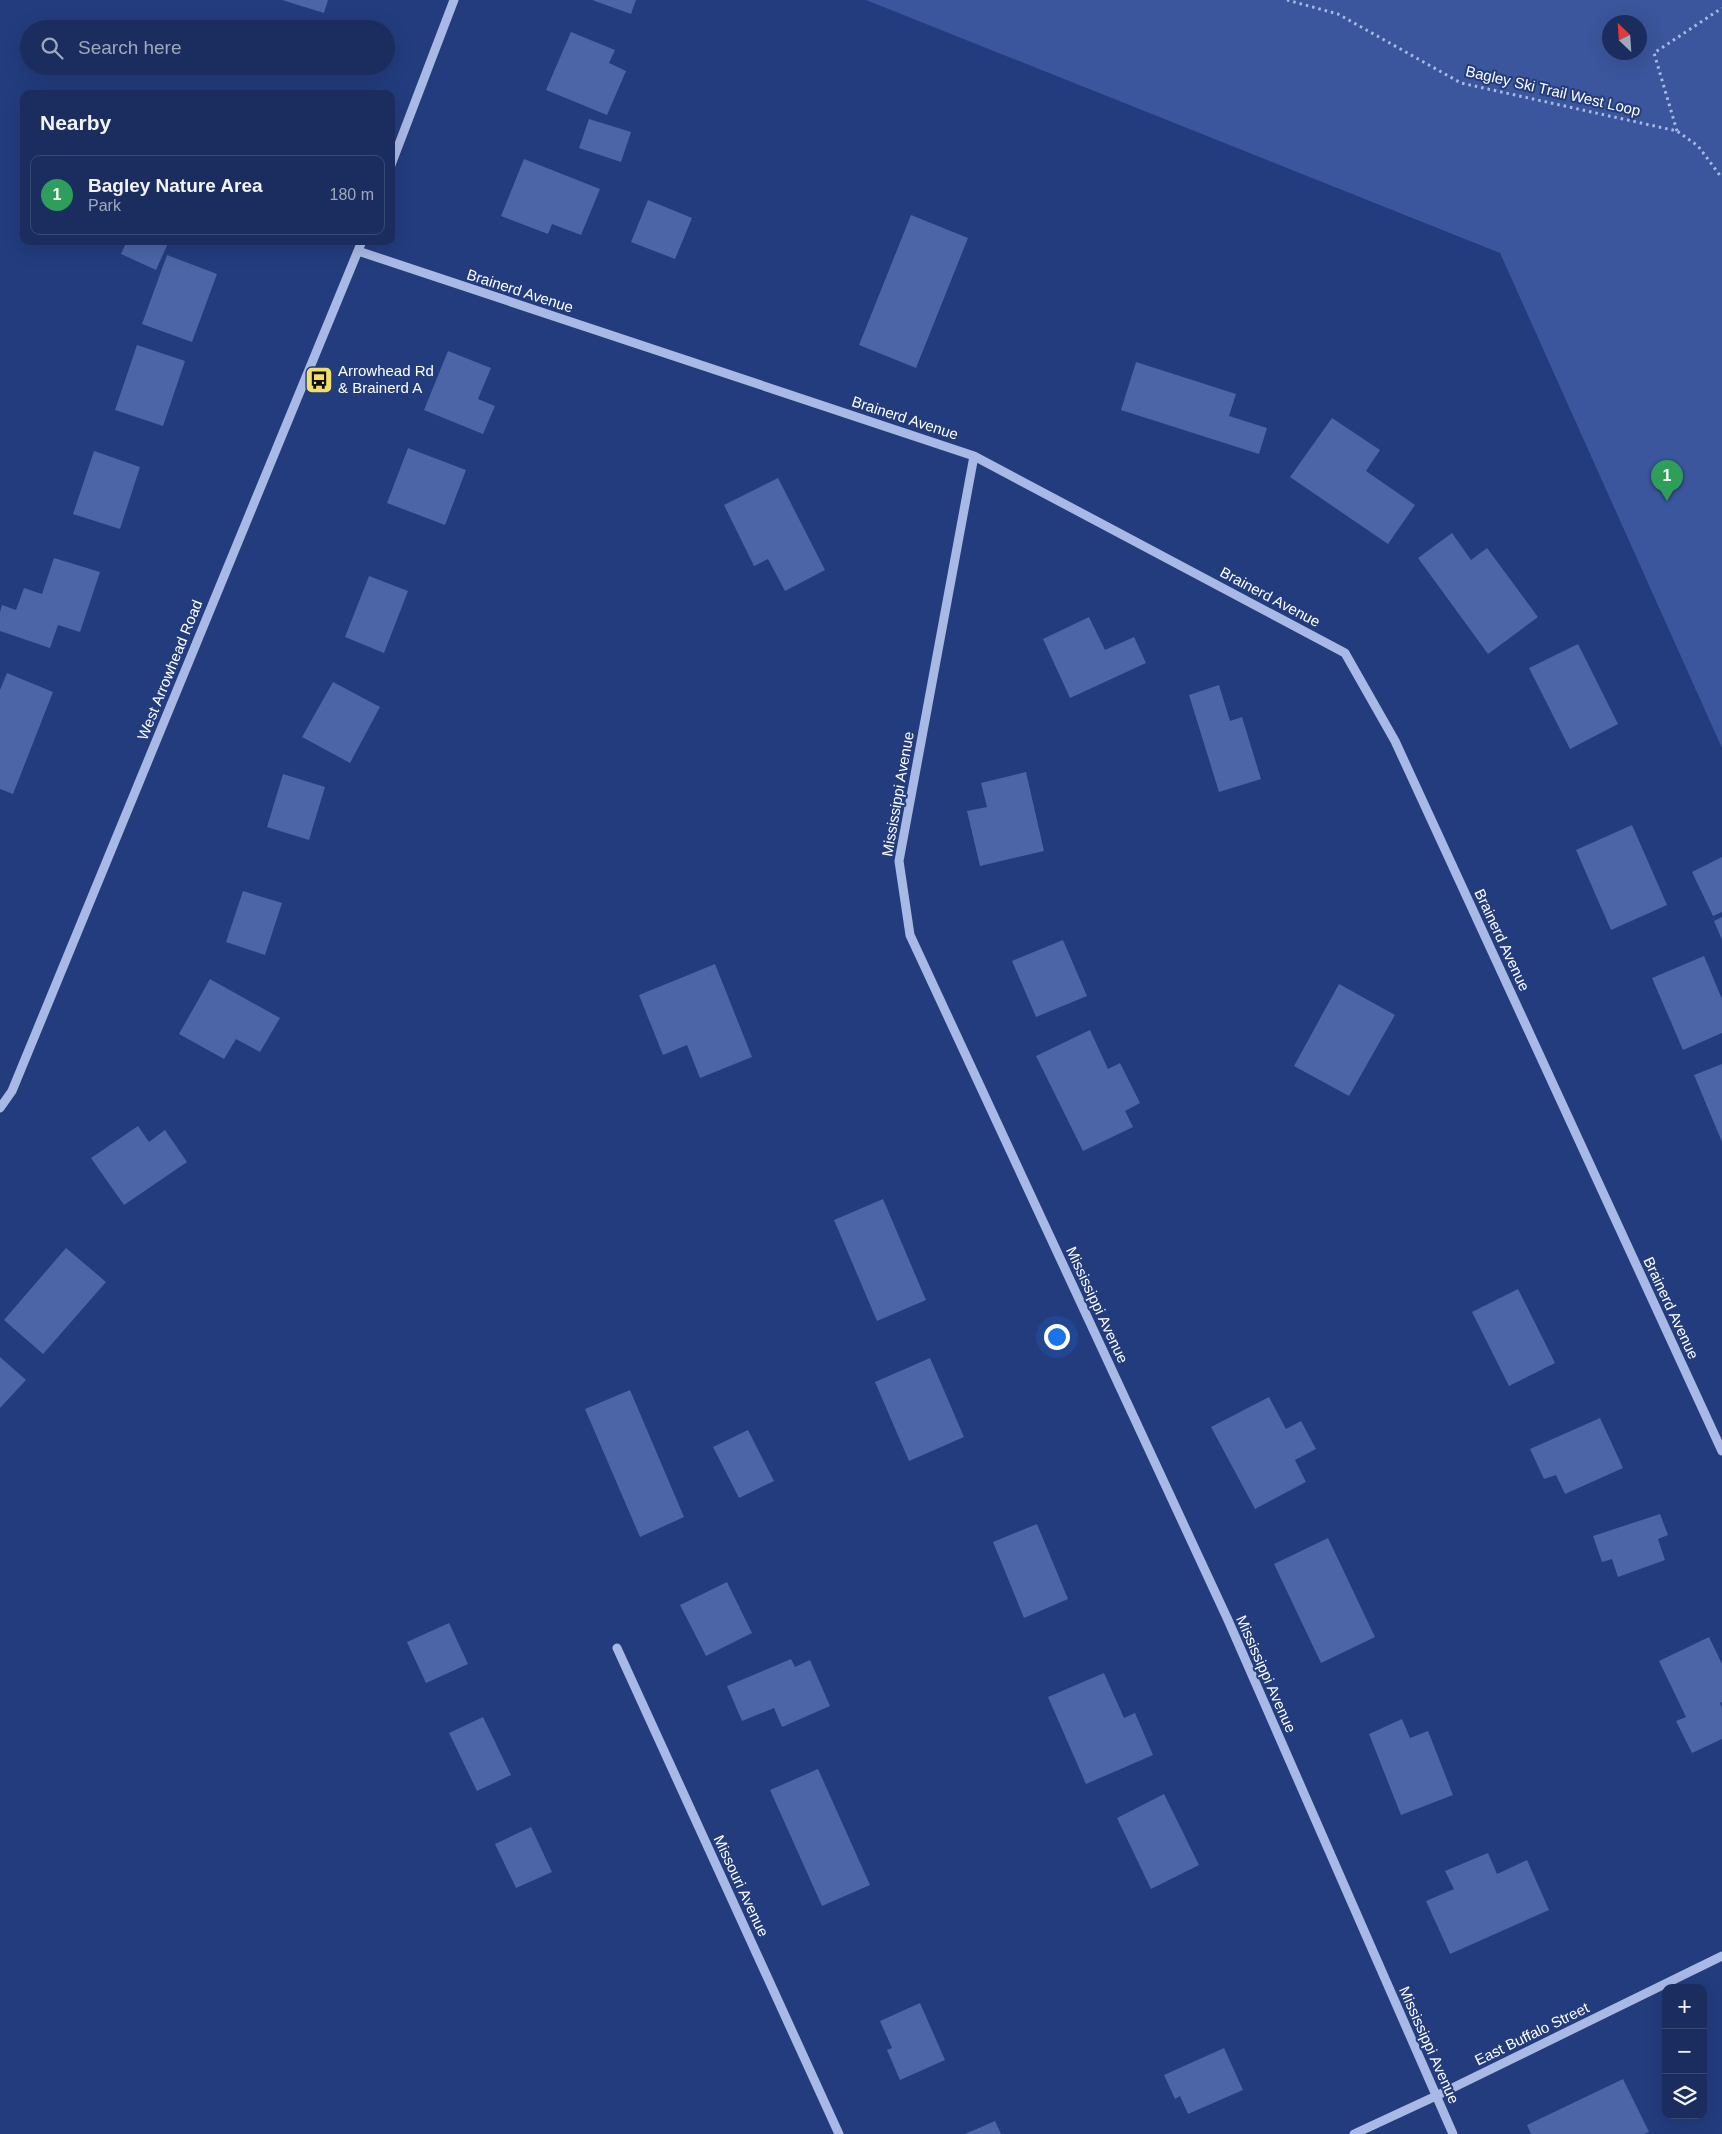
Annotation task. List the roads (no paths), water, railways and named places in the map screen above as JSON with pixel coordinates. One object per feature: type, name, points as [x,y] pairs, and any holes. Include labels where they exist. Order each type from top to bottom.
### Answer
[{"type":"street","points":[[395,155],[454,0]]},
{"type":"street","name":"West Arrowhead Road","points":[[0,1108],[12,1091],[360,245]]},
{"type":"street","name":"Brainerd Avenue","points":[[358,251],[974,456],[1345,653],[1395,741],[1722,1452]]},
{"type":"street","name":"Mississippi Avenue","points":[[974,456],[899,861],[910,935],[1228,1620],[1453,2134]]},
{"type":"street","name":"Missouri Avenue","points":[[617,1648],[839,2134]]},
{"type":"street","name":"East Buffalo Street","points":[[1354,2134],[1722,1956]]},
{"type":"place","name":"Arrowhead Rd & Brainerd A","points":[[319,380]]},
{"type":"place","name":"Bagley Nature Area","points":[[1667,501]]}]
